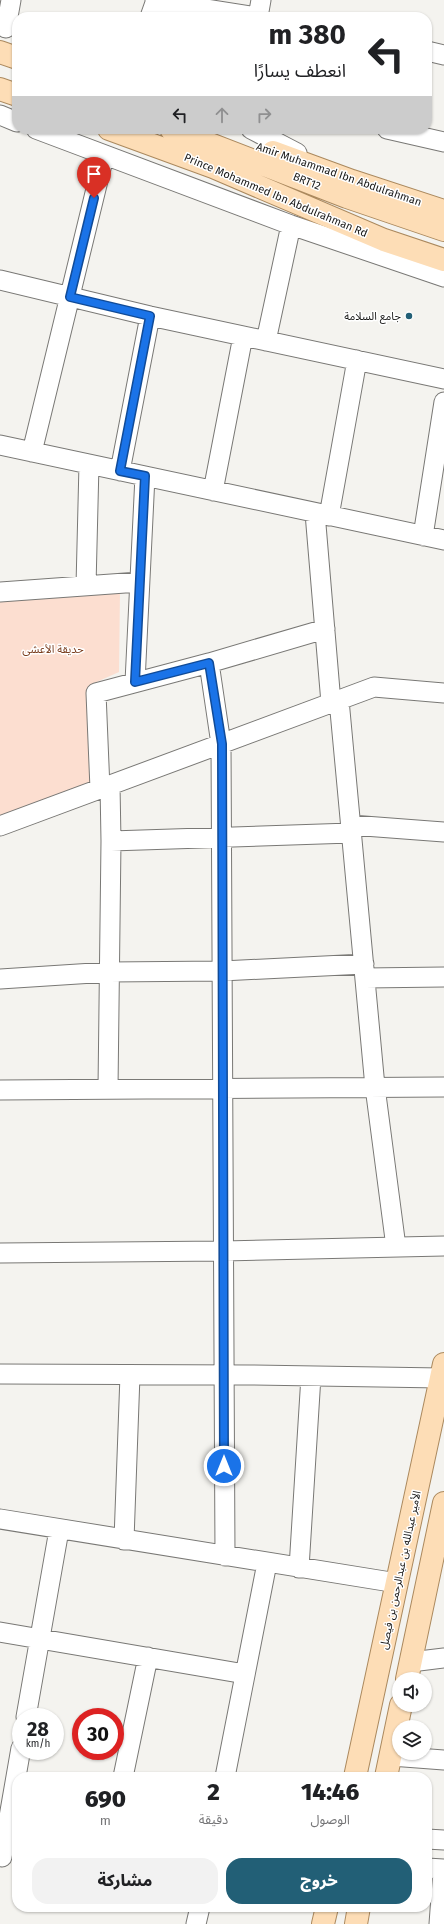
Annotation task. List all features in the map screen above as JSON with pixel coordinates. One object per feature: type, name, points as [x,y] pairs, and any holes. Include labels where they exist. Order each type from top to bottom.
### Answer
[{"type":"main road","points":[[0,52],[12,56]]},
{"type":"main road","points":[[0,66],[12,70]]},
{"type":"main road","points":[[0,89],[12,93]]},
{"type":"main road","name":"Prince Mohammed Ibn Abdulrahman Rd","points":[[123,134],[213,167],[384,240],[440,262]]},
{"type":"main road","name":"BRT12","points":[[184,134],[347,197],[444,230]]},
{"type":"main road","name":"Amir Muhammad Ibn Abdulrahman","points":[[225,134],[352,181],[444,211]]},
{"type":"main road","name":"الأمير عبدالله بن عبدالرحمن بن فيصل","points":[[356,1772],[442,1371]]},
{"type":"main road","points":[[409,1670],[439,1552],[444,1503]]},
{"type":"main road","points":[[387,1772],[400,1712]]},
{"type":"main road","points":[[324,1924],[326,1912]]},
{"type":"main road","points":[[356,1924],[358,1912]]},
{"type":"street","points":[[8,29],[11,0]]},
{"type":"street","points":[[259,12],[261,0]]},
{"type":"street","points":[[154,6],[211,12]]},
{"type":"street","points":[[432,52],[444,55]]},
{"type":"street","points":[[0,115],[12,120]]},
{"type":"street","points":[[49,134],[291,225],[444,277]]},
{"type":"street","points":[[261,134],[352,181]]},
{"type":"street","points":[[409,134],[444,142]]},
{"type":"street","points":[[32,452],[104,156]]},
{"type":"street","points":[[266,341],[291,225]]},
{"type":"street","points":[[0,280],[150,316],[444,379]]},
{"type":"street","points":[[120,471],[150,316]]},
{"type":"street","points":[[213,491],[243,336]]},
{"type":"street","points":[[357,360],[322,514],[325,629],[351,829],[375,1088],[396,1247]]},
{"type":"street","points":[[423,536],[444,402]]},
{"type":"street","points":[[0,445],[444,540]]},
{"type":"street","points":[[86,586],[89,464]]},
{"type":"street","points":[[135,682],[145,476]]},
{"type":"street","points":[[0,592],[139,582]]},
{"type":"street","points":[[108,1089],[112,842],[96,693],[209,663],[325,629]]},
{"type":"street","points":[[209,663],[222,744],[221,838],[224,1556]]},
{"type":"street","points":[[0,826],[374,687],[444,693]]},
{"type":"street","points":[[112,842],[221,838],[351,829],[444,832]]},
{"type":"street","points":[[0,979],[110,972],[222,971],[364,971],[444,977]]},
{"type":"street","points":[[0,1090],[444,1087]]},
{"type":"street","points":[[0,1253],[223,1251],[444,1246]]},
{"type":"street","points":[[0,1374],[311,1376],[442,1371]]},
{"type":"street","points":[[124,1540],[130,1375]]},
{"type":"street","points":[[299,1568],[311,1376]]},
{"type":"street","points":[[0,1519],[59,1530],[397,1583]]},
{"type":"street","points":[[28,1708],[59,1530]]},
{"type":"street","points":[[226,1772],[267,1563]]},
{"type":"street","points":[[0,1632],[245,1674]]},
{"type":"street","points":[[124,1772],[148,1657]]},
{"type":"street","points":[[409,1670],[444,1658]]},
{"type":"street","points":[[391,1756],[444,1760]]},
{"type":"street","points":[[18,1772],[19,1760]]},
{"type":"street","points":[[6,1857],[12,1813]]},
{"type":"street","points":[[432,1839],[444,1840]]},
{"type":"street","points":[[432,1868],[443,1869],[439,1924],[444,1923]]},
{"type":"street","points":[[196,1924],[199,1912]]},
{"type":"green space","name":"حديقة الأعشى","points":[[120,591],[119,672],[92,684],[100,780],[0,816],[0,600]]},
{"type":"place","name":"جامع السلامة","points":[[409,316]]},
{"type":"route","points":[[94,198],[70,297],[150,316],[120,471],[145,476],[135,682],[209,663],[222,744],[221,838],[224,1466]]}]
